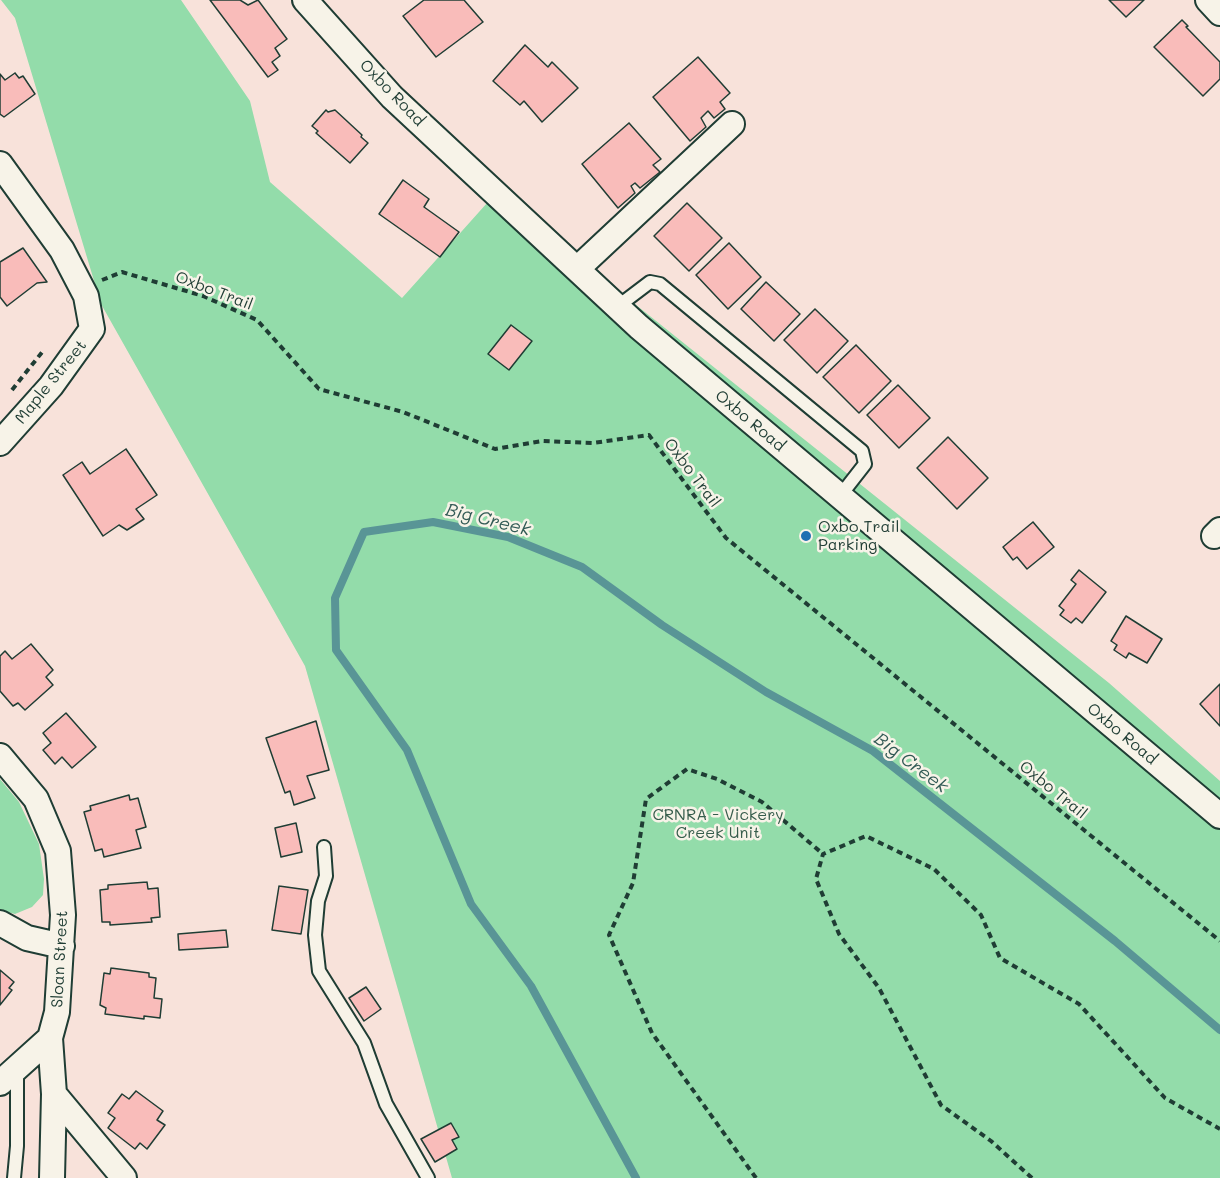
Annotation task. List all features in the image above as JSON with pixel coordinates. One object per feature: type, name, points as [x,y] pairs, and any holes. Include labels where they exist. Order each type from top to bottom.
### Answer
[{"type":"street","name":"Oxbo Road","points":[[304,0],[393,97],[617,307],[1220,816]]},
{"type":"street","points":[[1208,0],[1220,13]]},
{"type":"street","points":[[577,269],[732,124]]},
{"type":"street","name":"Maple Street","points":[[0,164],[62,250],[84,291],[92,318],[90,334],[51,386],[0,443]]},
{"type":"street","name":"Sloan Street","points":[[0,756],[36,799],[58,851],[63,905],[57,1012],[50,1038],[54,1094],[52,1178]]},
{"type":"street","points":[[0,923],[27,938],[62,946]]},
{"type":"street","points":[[8,1075],[50,1038]]},
{"type":"street","points":[[54,1094],[124,1178]]},
{"type":"lane","points":[[617,307],[650,282],[660,284],[862,451],[865,464],[840,496]]},
{"type":"lane","points":[[324,847],[326,876],[318,901],[315,935],[318,971],[364,1043],[386,1104],[428,1178]]},
{"type":"lane","points":[[8,1075],[17,1146],[14,1178]]},
{"type":"path","name":"Oxbo Trail","points":[[84,291],[122,272],[203,296],[257,320],[319,389],[403,412],[495,449],[542,441],[593,444],[649,435],[726,538],[1220,941]]},
{"type":"path","points":[[6,398],[46,348]]},
{"type":"path","points":[[756,1178],[652,1033],[609,935],[633,883],[646,799],[687,769],[717,779],[762,802],[822,854]]},
{"type":"path","points":[[822,854],[866,836],[934,869],[981,915],[1000,958],[1079,1004],[1165,1098],[1220,1129]]},
{"type":"path","points":[[822,854],[816,879],[839,934],[879,988],[941,1105],[991,1141],[1032,1178]]},
{"type":"green space","name":"CRNRA - Vickery Creek Unit","points":[[1,0],[181,0],[250,101],[270,182],[402,298],[496,193],[1109,683],[1220,781],[1220,1178],[452,1178],[305,666],[101,304],[15,18]]},
{"type":"green space","points":[[0,779],[19,802],[39,844],[44,879],[43,895],[32,907],[15,914],[0,910]]},
{"type":"building","points":[[210,0],[240,0],[248,5],[258,0],[287,39],[275,48],[280,56],[272,62],[278,70],[268,77]]},
{"type":"building","points":[[424,0],[464,0],[483,22],[436,57],[403,16]]},
{"type":"building","points":[[1109,0],[1144,0],[1126,17]]},
{"type":"building","points":[[1182,20],[1220,62],[1220,79],[1203,96],[1154,47]]},
{"type":"building","points":[[525,45],[548,67],[552,62],[578,88],[542,122],[524,101],[520,105],[493,81]]},
{"type":"building","points":[[698,57],[730,93],[720,102],[725,109],[714,118],[708,111],[701,118],[706,127],[690,141],[653,97]]},
{"type":"building","points":[[15,73],[19,78],[23,76],[35,94],[4,117],[0,114],[0,74],[5,80]]},
{"type":"building","points":[[326,110],[328,112],[335,110],[368,143],[350,163],[316,133],[318,131],[312,126]]},
{"type":"building","points":[[629,123],[661,159],[653,165],[660,172],[640,188],[635,183],[631,186],[635,193],[618,208],[582,164]]},
{"type":"building","points":[[403,180],[429,199],[424,207],[459,232],[440,257],[379,214]]},
{"type":"building","points":[[687,203],[722,238],[689,271],[654,236]]},
{"type":"building","points":[[729,243],[761,277],[728,309],[696,275]]},
{"type":"building","points":[[23,248],[47,282],[37,283],[7,306],[0,297],[0,262]]},
{"type":"building","points":[[766,282],[800,314],[774,341],[741,309]]},
{"type":"building","points":[[815,309],[848,341],[817,373],[784,340]]},
{"type":"building","points":[[511,325],[532,341],[509,370],[488,354]]},
{"type":"building","points":[[856,345],[891,381],[859,413],[823,377]]},
{"type":"building","points":[[898,385],[930,418],[899,448],[867,415]]},
{"type":"building","points":[[948,437],[988,478],[957,509],[917,468]]},
{"type":"building","points":[[126,449],[157,495],[136,509],[144,519],[127,530],[119,525],[103,536],[63,475],[82,462],[90,474]]},
{"type":"building","points":[[1033,522],[1054,547],[1027,569],[1017,557],[1013,560],[1003,547]]},
{"type":"building","points":[[1079,570],[1106,592],[1082,623],[1076,618],[1071,623],[1060,615],[1064,610],[1059,606],[1076,584],[1071,580]]},
{"type":"building","points":[[1126,616],[1162,639],[1147,663],[1129,653],[1126,658],[1114,650],[1117,645],[1111,641]]},
{"type":"building","points":[[31,644],[53,670],[46,677],[53,685],[25,710],[18,703],[13,706],[0,691],[0,656],[5,651],[12,659]]},
{"type":"building","points":[[1220,684],[1220,726],[1200,704]]},
{"type":"building","points":[[66,713],[96,747],[72,768],[62,757],[55,764],[43,750],[51,743],[43,733]]},
{"type":"building","points":[[316,721],[329,770],[307,776],[315,798],[294,805],[290,791],[285,793],[266,738]]},
{"type":"building","points":[[129,795],[130,800],[138,798],[146,827],[136,830],[141,848],[104,857],[102,849],[95,851],[84,812],[91,810],[90,806]]},
{"type":"building","points":[[296,823],[302,852],[281,857],[275,828]]},
{"type":"building","points":[[147,882],[148,889],[158,888],[160,917],[151,918],[152,922],[110,925],[110,922],[102,922],[100,890],[108,889],[108,885]]},
{"type":"building","points":[[279,886],[308,890],[301,934],[272,930]]},
{"type":"building","points":[[226,930],[228,947],[179,950],[178,934]]},
{"type":"building","points":[[111,968],[149,973],[149,977],[156,978],[154,998],[162,999],[160,1018],[144,1016],[144,1019],[105,1014],[106,1008],[100,1005],[104,973],[110,974]]},
{"type":"building","points":[[0,970],[14,982],[9,988],[12,990],[0,1005]]},
{"type":"building","points":[[366,987],[381,1009],[364,1021],[349,998]]},
{"type":"building","points":[[136,1091],[163,1111],[157,1120],[165,1125],[147,1149],[140,1143],[135,1149],[108,1128],[115,1118],[108,1113],[122,1094],[129,1099]]},
{"type":"building","points":[[451,1123],[459,1137],[452,1140],[457,1149],[435,1162],[421,1139]]},
{"type":"waterway","name":"Big Creek","points":[[636,1178],[531,986],[471,904],[407,750],[336,650],[335,598],[364,532],[433,522],[508,537],[582,567],[662,625],[766,692],[873,751],[1115,941],[1220,1030]]},
{"type":"place","name":"Oxbo Trail Parking","points":[[806,536]]}]
